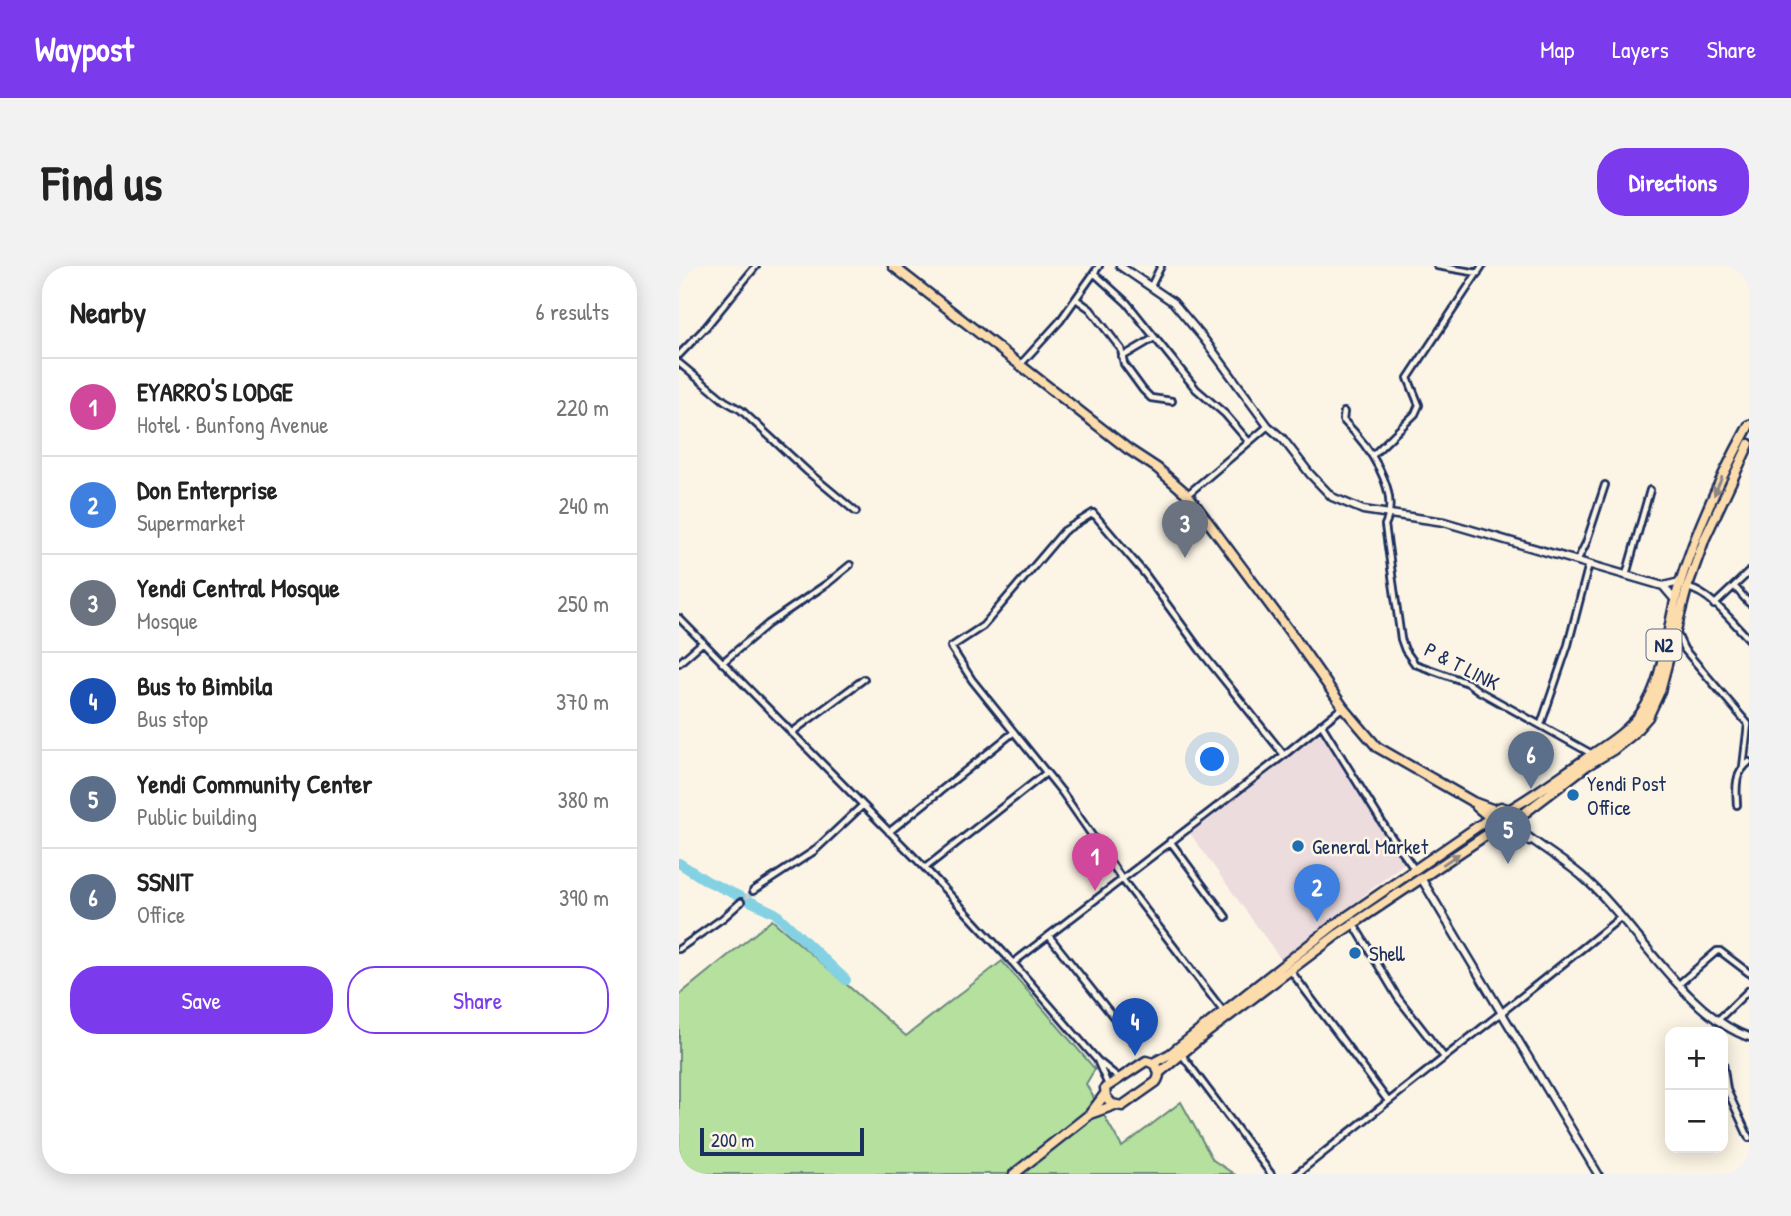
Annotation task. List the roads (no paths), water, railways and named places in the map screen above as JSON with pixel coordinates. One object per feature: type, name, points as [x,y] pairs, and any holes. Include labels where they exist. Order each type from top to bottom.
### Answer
[{"type":"highway","points":[[893,266],[1128,449],[1157,468],[1188,495],[1361,730],[1377,747],[1473,802],[1489,815],[1492,831]]},
{"type":"highway","name":"N2","points":[[1513,823],[1586,766],[1613,750],[1632,735],[1648,717],[1660,691],[1675,631],[1682,585],[1717,488],[1749,425]]},
{"type":"highway","name":"N2","points":[[1509,810],[1622,733],[1644,709],[1656,682],[1675,600],[1749,444]]},
{"type":"highway","points":[[1015,1174],[1090,1114],[1107,1090],[1119,1077],[1142,1062],[1153,1063],[1170,1054],[1333,926],[1501,807],[1509,810],[1513,823],[1504,833],[1492,831],[1353,923],[1209,1031],[1159,1073],[1156,1082],[1122,1106],[1109,1102],[1107,1090]]},
{"type":"highway","points":[[1153,1063],[1159,1073]]},
{"type":"highway","points":[[1090,1114],[1115,1105]]},
{"type":"street","points":[[679,355],[756,266]]},
{"type":"street","points":[[1020,365],[1076,299],[1099,266]]},
{"type":"street","points":[[1120,266],[1173,302],[1268,426],[1283,439],[1332,497],[1363,510],[1444,522],[1663,586],[1682,585],[1697,590],[1749,639]]},
{"type":"street","points":[[1151,286],[1161,266]]},
{"type":"street","points":[[1437,266],[1478,273]]},
{"type":"street","points":[[1373,455],[1415,414],[1419,405],[1408,378],[1482,266]]},
{"type":"street","points":[[1094,272],[1127,303],[1196,389],[1225,414],[1249,442]]},
{"type":"street","points":[[1076,299],[1090,309],[1121,349],[1122,357],[1133,378],[1151,398],[1173,401]]},
{"type":"street","points":[[1122,357],[1154,338]]},
{"type":"street","points":[[679,363],[741,411],[856,512]]},
{"type":"street","name":"P & T LINK","points":[[1344,412],[1343,420],[1373,455],[1390,500],[1391,513],[1385,525],[1401,639],[1415,664],[1468,683],[1593,754]]},
{"type":"street","points":[[1188,495],[1268,426]]},
{"type":"street","points":[[1577,561],[1586,543],[1605,485]]},
{"type":"street","points":[[1626,575],[1650,490]]},
{"type":"street","points":[[1223,1011],[1122,879],[1075,810],[972,680],[951,648],[989,619],[1064,531],[1093,513],[1145,574],[1200,650],[1284,755]]},
{"type":"street","points":[[1541,724],[1568,645],[1589,564]]},
{"type":"street","points":[[722,663],[768,624],[850,565]]},
{"type":"street","points":[[1714,605],[1749,572]]},
{"type":"street","points":[[1663,586],[1675,600]]},
{"type":"street","points":[[1734,586],[1749,603]]},
{"type":"street","points":[[679,618],[925,868],[1013,963],[1098,1061],[1119,1077]]},
{"type":"street","points":[[1675,631],[1684,649],[1748,724],[1743,767],[1735,782],[1737,805]]},
{"type":"street","points":[[679,663],[703,642]]},
{"type":"street","points":[[791,733],[864,679]]},
{"type":"street","points":[[1013,963],[1343,707]]},
{"type":"street","points":[[1321,724],[1388,832],[1415,870]]},
{"type":"street","points":[[890,832],[1014,732]]},
{"type":"street","points":[[1743,767],[1749,762]]},
{"type":"street","points":[[925,868],[1046,773]]},
{"type":"street","points":[[753,891],[814,851],[863,805]]},
{"type":"street","points":[[1513,823],[1534,843],[1582,876],[1679,984],[1719,1022],[1749,1037]]},
{"type":"street","points":[[1504,833],[1534,843]]},
{"type":"street","points":[[1170,841],[1226,917]]},
{"type":"street","points":[[1421,878],[1595,1173]]},
{"type":"street","points":[[679,949],[741,902]]},
{"type":"street","points":[[1297,1174],[1620,918]]},
{"type":"street","points":[[1353,923],[1398,998],[1444,1057]]},
{"type":"street","points":[[1049,936],[1135,1044]]},
{"type":"street","points":[[1679,984],[1717,951],[1749,973]]},
{"type":"street","points":[[1290,969],[1388,1101]]},
{"type":"street","points":[[1719,1027],[1719,1022],[1749,990]]},
{"type":"street","points":[[1182,1055],[1271,1174]]},
{"type":"street","points":[[1098,1061],[1107,1090]]},
{"type":"street","points":[[1727,1090],[1749,1138]]},
{"type":"waterway","points":[[679,863],[707,881],[775,913],[846,980]]},
{"type":"tunnel","points":[[741,902],[753,891]]},
{"type":"place","name":"Yendi Central Mosque","points":[[1185,558]]},
{"type":"place","name":"SSNIT","points":[[1531,789]]},
{"type":"place","name":"Yendi Post Office","points":[[1573,795]]},
{"type":"place","name":"General Market","points":[[1298,846]]},
{"type":"place","name":"Yendi Community Center","points":[[1508,864]]},
{"type":"place","name":"EYARRO'S LODGE","points":[[1095,891]]},
{"type":"place","name":"Don Enterprise","points":[[1317,922]]},
{"type":"place","name":"Shell","points":[[1355,953]]},
{"type":"place","name":"Bus to Bimbila","points":[[1135,1056]]}]
